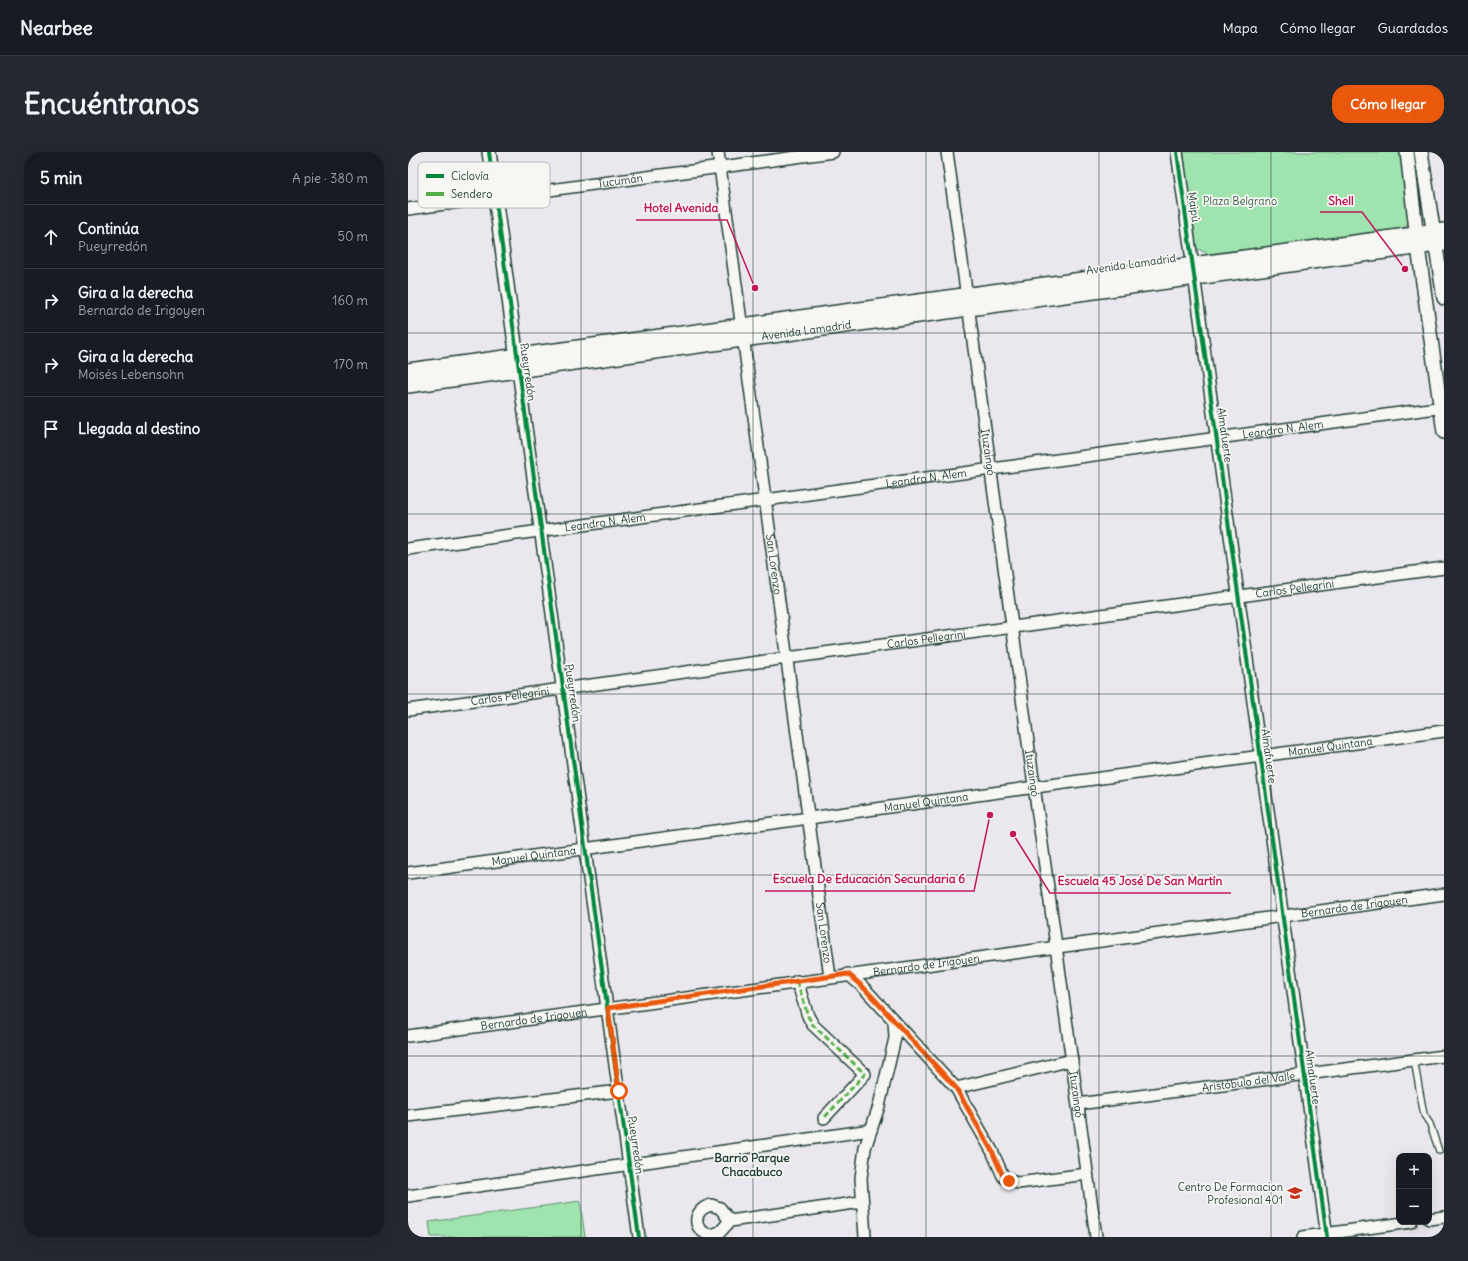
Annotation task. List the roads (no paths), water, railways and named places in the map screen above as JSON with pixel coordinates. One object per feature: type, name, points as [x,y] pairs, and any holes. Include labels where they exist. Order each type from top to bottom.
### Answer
[{"type":"main road","name":"Avenida Lamadrid","points":[[408,371],[517,363],[1440,238]]},
{"type":"main road","name":"Avenida Lamadrid","points":[[408,385],[517,363]]},
{"type":"street","name":"Pueyrredón","points":[[489,152],[490,162]]},
{"type":"street","name":"San Lorenzo","points":[[718,152],[830,976]]},
{"type":"street","name":"Tucumán","points":[[550,190],[833,152]]},
{"type":"street","name":"Ituzaingó","points":[[948,152],[990,469],[1096,1237]]},
{"type":"street","name":"Maipú","points":[[1177,152],[1193,271]]},
{"type":"street","points":[[1407,152],[1418,241],[1442,407],[1444,432]]},
{"type":"street","points":[[1421,152],[1440,238],[1444,298]]},
{"type":"street","name":"Tucumán","points":[[408,209],[418,208]]},
{"type":"street","name":"Pueyrredón","points":[[496,208],[639,1237]]},
{"type":"street","name":"Almafuerte","points":[[1193,271],[1326,1235]]},
{"type":"street","name":"Leandro N. Alem","points":[[408,549],[1442,407]]},
{"type":"street","name":"Carlos Pellegrini","points":[[408,710],[1444,568]]},
{"type":"street","name":"Manuel Quintana","points":[[408,873],[1444,731]]},
{"type":"street","name":"Bernardo de Irigoyen","points":[[408,1036],[830,976],[1444,894]]},
{"type":"street","points":[[848,974],[956,1088],[992,1151],[1003,1176],[1009,1181],[1018,1183],[1087,1174]]},
{"type":"street","points":[[798,981],[808,1016],[813,1025],[865,1074],[824,1118]]},
{"type":"street","points":[[865,1237],[861,1202],[861,1178],[865,1148],[878,1106],[895,1038],[894,1021]]},
{"type":"street","name":"Aristóbulo del Valle","points":[[1078,1104],[1444,1056]]},
{"type":"street","points":[[956,1088],[1072,1060]]},
{"type":"street","points":[[408,1116],[619,1091]]},
{"type":"street","points":[[408,1196],[871,1130]]},
{"type":"street","points":[[730,1221],[861,1202]]},
{"type":"street","points":[[1432,1219],[1444,1217]]},
{"type":"street","points":[[1303,1237],[1396,1224]]},
{"type":"lane","points":[[1414,1060],[1424,1115],[1430,1124],[1439,1151]]},
{"type":"place","name":"Shell","points":[[1405,269]]},
{"type":"place","name":"Hotel Avenida","points":[[755,288]]},
{"type":"place","name":"Escuela De Educación Secundaria 6","points":[[990,815]]},
{"type":"place","name":"Escuela 45 José De San Martín","points":[[1013,834]]},
{"type":"place","name":"Centro De Formacion Profesional 401","points":[[1295,1193]]},
{"type":"district","name":"Barrio Parque Chacabuco","points":[[752,1164]]},
{"type":"park label","name":"Plaza Belgrano","points":[[1240,201]]}]
